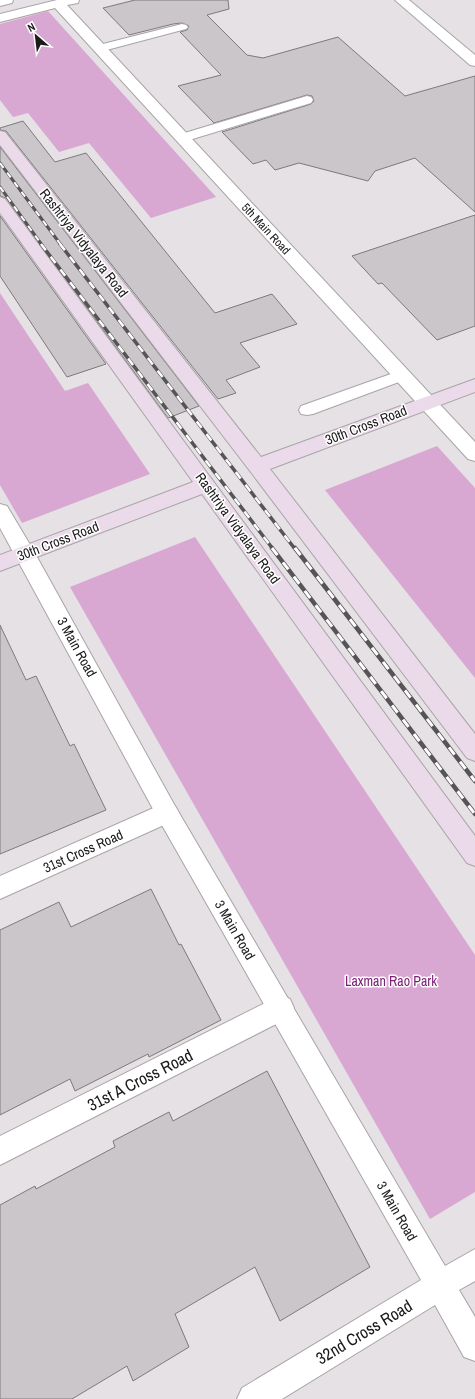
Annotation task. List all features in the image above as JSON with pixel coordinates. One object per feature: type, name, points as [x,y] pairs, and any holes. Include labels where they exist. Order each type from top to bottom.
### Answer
[{"type":"main road","name":"Rashtriya Vidyalaya Road","points":[[0,135],[257,466],[475,751]]},
{"type":"main road","name":"Rashtriya Vidyalaya Road","points":[[0,202],[475,855]]},
{"type":"main road","name":"30th Cross Road","points":[[257,466],[475,385]]},
{"type":"main road","name":"30th Cross Road","points":[[0,563],[206,485]]},
{"type":"street","points":[[0,2],[7,0]]},
{"type":"street","points":[[401,0],[475,62]]},
{"type":"street","points":[[0,18],[65,2]]},
{"type":"street","name":"5th Main Road","points":[[65,2],[99,48],[475,454]]},
{"type":"street","name":"3 Main Road","points":[[0,511],[26,553],[167,813],[475,1346]]},
{"type":"street","name":"31st Cross Road","points":[[0,888],[167,813]]},
{"type":"street","name":"31st A Cross Road","points":[[0,1151],[281,1008]]},
{"type":"street","name":"32nd Cross Road","points":[[252,1399],[475,1264]]},
{"type":"lane","points":[[99,48],[182,27]]},
{"type":"lane","points":[[182,138],[307,100]]},
{"type":"lane","points":[[307,410],[402,375]]},
{"type":"green space","points":[[48,11],[216,197],[151,218],[89,143],[59,152],[28,113],[13,117],[0,100],[0,24]]},
{"type":"green space","points":[[0,293],[65,391],[88,383],[150,474],[22,523],[0,485]]},
{"type":"green space","points":[[437,446],[475,488],[475,678],[325,490]]},
{"type":"green space","name":"Laxman Rao Park","points":[[195,537],[475,955],[475,1192],[430,1219],[70,587]]},
{"type":"building","points":[[135,0],[228,0],[229,9],[207,15],[247,55],[263,58],[338,37],[405,96],[475,76],[475,212],[415,158],[375,171],[368,181],[299,163],[275,170],[266,160],[253,164],[222,132],[311,104],[314,101],[312,96],[307,95],[214,123],[178,86],[221,75],[180,32],[187,30],[189,26],[182,23],[173,24],[129,35],[103,8]]},
{"type":"building","points":[[23,121],[55,162],[86,153],[215,313],[272,294],[297,324],[240,343],[260,367],[226,380],[236,393],[218,399],[6,131],[0,130],[0,128]]},
{"type":"building","points":[[0,147],[199,406],[168,418],[6,198],[0,196]]},
{"type":"building","points":[[475,215],[475,326],[437,340],[382,283],[378,284],[352,256]]},
{"type":"building","points":[[0,216],[106,364],[67,377],[0,276]]},
{"type":"building","points":[[0,625],[26,680],[36,676],[70,746],[74,744],[106,810],[0,854]]},
{"type":"building","points":[[151,889],[179,945],[181,944],[221,1020],[149,1057],[148,1054],[75,1091],[70,1079],[0,1115],[0,930],[59,902],[71,927]]},
{"type":"building","points":[[267,1071],[370,1267],[280,1321],[255,1267],[175,1314],[189,1347],[133,1381],[127,1366],[72,1399],[0,1399],[0,1205],[35,1186],[36,1189],[115,1147],[113,1141],[169,1112],[173,1121]]},
{"type":"railway","points":[[0,163],[61,245]]},
{"type":"railway","points":[[0,187],[42,245]]},
{"type":"railway","points":[[41,244],[273,549]]},
{"type":"railway","points":[[60,244],[295,549]]},
{"type":"railway","points":[[272,548],[475,814]]},
{"type":"railway","points":[[295,548],[475,781]]}]
